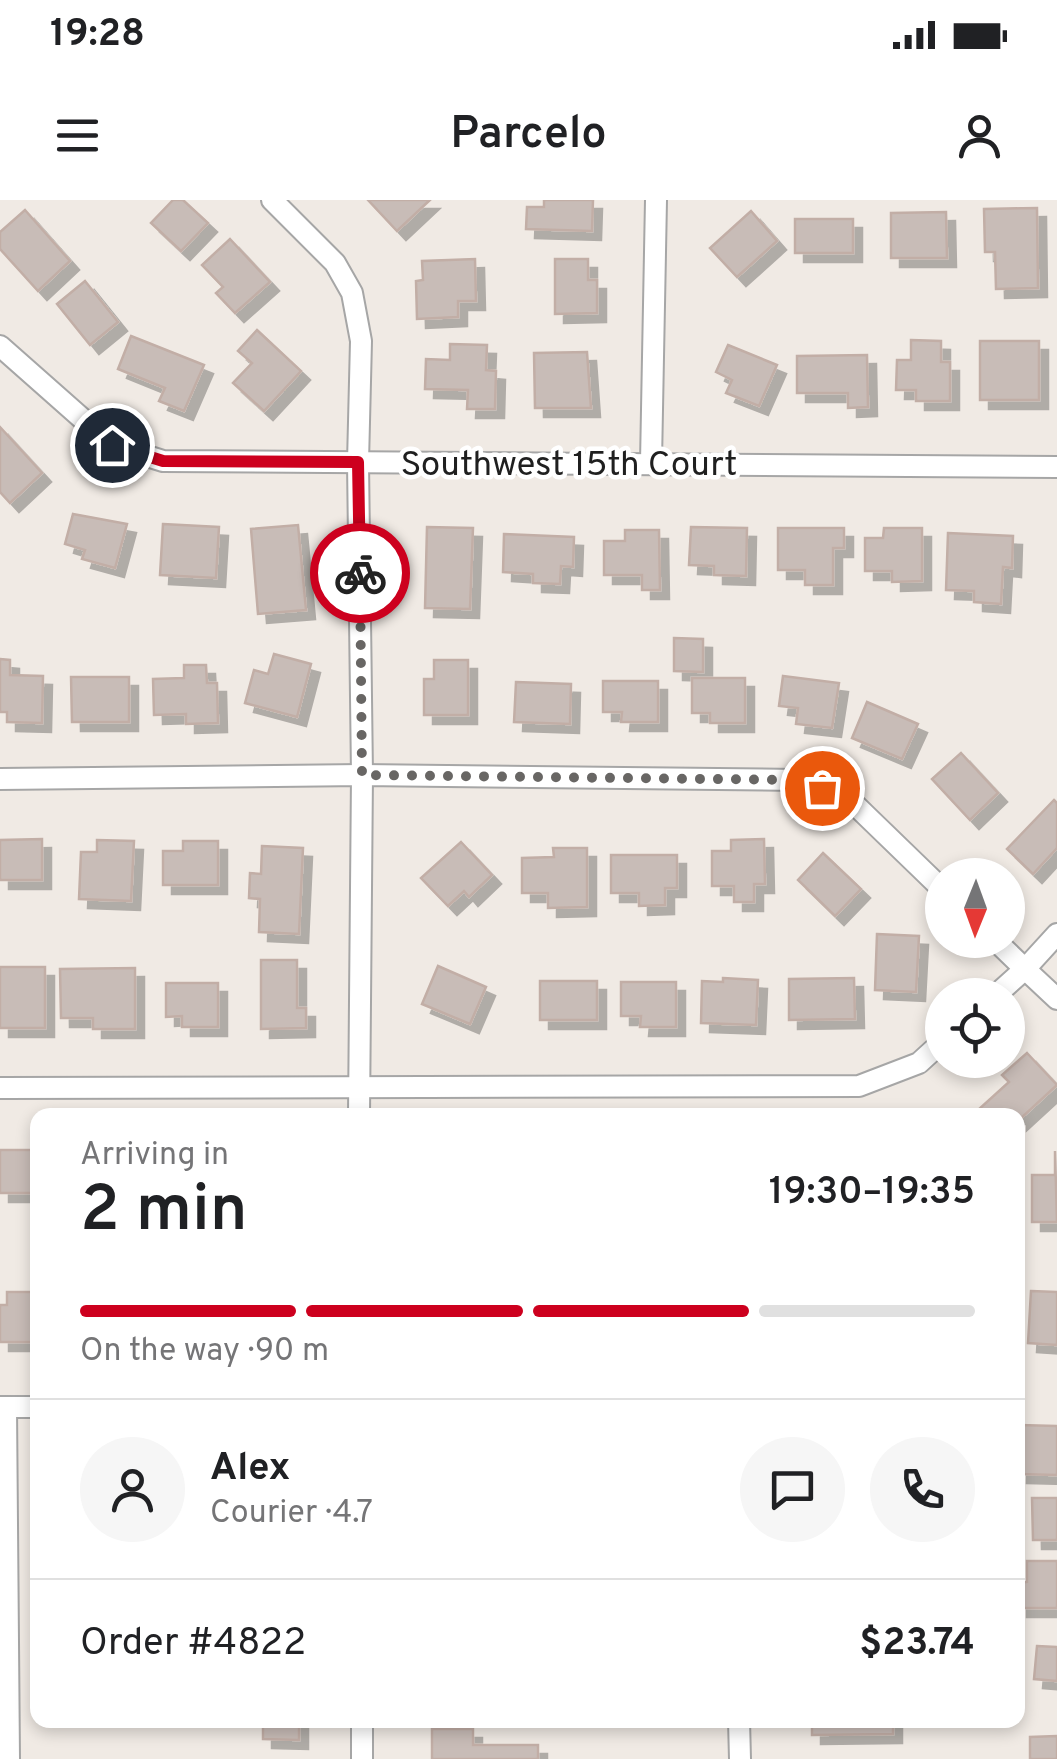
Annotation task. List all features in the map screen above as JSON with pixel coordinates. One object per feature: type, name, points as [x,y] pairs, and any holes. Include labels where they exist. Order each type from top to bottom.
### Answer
[{"type":"street","points":[[272,200],[335,263],[352,293],[361,341],[360,1108]]},
{"type":"street","points":[[652,462],[656,200]]},
{"type":"street","name":"Southwest 15th Court","points":[[0,346],[112,445],[163,461],[1057,468]]},
{"type":"street","points":[[0,779],[362,775],[797,780],[847,797],[925,873]]},
{"type":"street","points":[[1015,978],[1057,934]]},
{"type":"street","points":[[1014,958],[1057,999]]},
{"type":"street","points":[[0,1088],[859,1086],[925,1057]]},
{"type":"street","points":[[9,1759],[3,1408],[30,1407]]},
{"type":"street","points":[[362,1728],[362,1759]]},
{"type":"street","points":[[740,1728],[740,1759]]},
{"type":"building","points":[[173,200],[183,200],[208,223],[181,251],[151,223]]},
{"type":"building","points":[[368,200],[430,200],[397,231]]},
{"type":"building","points":[[544,200],[593,200],[592,231],[526,229],[527,207],[544,207]]},
{"type":"building","points":[[1037,208],[1038,288],[996,289],[995,252],[985,252],[984,209]]},
{"type":"building","points":[[25,210],[70,261],[38,291],[0,249],[0,232]]},
{"type":"building","points":[[751,211],[777,241],[737,277],[710,248]]},
{"type":"building","points":[[946,212],[947,258],[891,258],[891,213]]},
{"type":"building","points":[[795,219],[853,219],[853,253],[795,253]]},
{"type":"building","points":[[230,239],[270,282],[235,313],[216,293],[223,287],[202,265]]},
{"type":"building","points":[[475,259],[476,301],[458,301],[458,317],[417,319],[416,281],[423,280],[422,261]]},
{"type":"building","points":[[555,259],[588,259],[588,280],[597,280],[597,313],[555,314]]},
{"type":"building","points":[[85,281],[118,322],[90,345],[57,304]]},
{"type":"building","points":[[257,330],[301,371],[264,411],[233,383],[252,363],[238,351]]},
{"type":"building","points":[[131,336],[204,365],[184,411],[159,401],[165,388],[118,369]]},
{"type":"building","points":[[911,340],[941,341],[941,362],[950,362],[950,401],[916,401],[916,390],[896,390],[897,360],[911,360]]},
{"type":"building","points":[[980,341],[1039,341],[1039,400],[980,400]]},
{"type":"building","points":[[450,344],[487,345],[486,370],[496,371],[495,409],[467,409],[468,390],[425,389],[426,359],[450,360]]},
{"type":"building","points":[[728,345],[777,365],[759,406],[726,393],[732,380],[716,372]]},
{"type":"building","points":[[587,352],[591,408],[535,408],[534,353]]},
{"type":"building","points":[[867,355],[868,407],[848,408],[848,393],[797,393],[797,356]]},
{"type":"building","points":[[0,427],[42,473],[10,503],[0,492]]},
{"type":"building","points":[[73,514],[127,524],[115,568],[82,559],[85,550],[65,544]]},
{"type":"building","points":[[163,524],[219,527],[216,578],[160,575]]},
{"type":"building","points":[[298,525],[306,610],[258,614],[251,529]]},
{"type":"building","points":[[427,527],[473,528],[470,609],[425,608]]},
{"type":"building","points":[[691,527],[747,528],[746,576],[714,575],[714,566],[689,565]]},
{"type":"building","points":[[778,528],[844,528],[844,548],[833,548],[833,585],[805,585],[805,570],[778,570]]},
{"type":"building","points":[[884,528],[922,528],[922,581],[892,582],[892,571],[865,571],[865,538],[883,538]]},
{"type":"building","points":[[625,530],[659,530],[660,590],[642,590],[642,575],[604,575],[604,541],[625,541]]},
{"type":"building","points":[[948,533],[1013,536],[1012,568],[1003,567],[1001,604],[974,602],[974,591],[946,590]]},
{"type":"building","points":[[504,534],[574,537],[573,567],[561,566],[560,584],[533,583],[533,574],[503,572]]},
{"type":"building","points":[[674,638],[703,639],[703,672],[674,671]]},
{"type":"building","points":[[274,654],[311,664],[297,717],[245,703],[254,670],[268,674]]},
{"type":"building","points":[[0,659],[10,660],[10,675],[43,676],[42,723],[7,722],[7,712],[0,712]]},
{"type":"building","points":[[434,660],[468,660],[468,715],[424,715],[424,679],[434,679]]},
{"type":"building","points":[[184,665],[206,665],[207,683],[217,683],[218,723],[186,724],[186,714],[154,715],[153,679],[184,678]]},
{"type":"building","points":[[783,676],[839,683],[832,728],[796,724],[798,708],[779,706]]},
{"type":"building","points":[[71,677],[129,677],[129,722],[72,722]]},
{"type":"building","points":[[692,678],[745,678],[745,723],[710,723],[710,713],[692,713]]},
{"type":"building","points":[[603,681],[658,681],[658,722],[621,722],[622,712],[603,712]]},
{"type":"building","points":[[516,682],[571,684],[570,724],[514,722]]},
{"type":"building","points":[[867,702],[918,724],[902,759],[852,738]]},
{"type":"building","points":[[961,753],[998,793],[970,820],[932,779]]},
{"type":"building","points":[[1054,800],[1057,803],[1057,848],[1033,874],[1025,866],[1025,858],[1016,858],[1007,849]]},
{"type":"building","points":[[42,839],[42,880],[0,880],[0,840]]},
{"type":"building","points":[[764,839],[765,884],[754,884],[754,902],[734,902],[734,886],[712,886],[712,851],[731,851],[731,840]]},
{"type":"building","points":[[97,840],[134,841],[131,901],[79,899],[81,852],[97,852]]},
{"type":"building","points":[[183,841],[218,841],[218,885],[163,885],[163,851],[183,851]]},
{"type":"building","points":[[461,842],[492,875],[469,897],[464,891],[448,906],[421,878]]},
{"type":"building","points":[[262,846],[303,848],[299,934],[259,932],[260,899],[249,898],[250,873],[261,874]]},
{"type":"building","points":[[553,848],[587,848],[587,907],[548,908],[548,893],[522,893],[522,858],[554,857]]},
{"type":"building","points":[[823,853],[861,889],[835,916],[798,880]]},
{"type":"building","points":[[611,855],[677,855],[677,888],[665,888],[665,905],[639,906],[639,893],[611,893]]},
{"type":"building","points":[[877,934],[919,936],[916,992],[875,990]]},
{"type":"building","points":[[261,960],[297,960],[297,1008],[306,1008],[306,1028],[261,1029]]},
{"type":"building","points":[[438,966],[486,987],[470,1024],[422,1004]]},
{"type":"building","points":[[0,967],[45,967],[45,1028],[0,1028]]},
{"type":"building","points":[[135,968],[135,1029],[93,1029],[93,1018],[61,1018],[60,969]]},
{"type":"building","points":[[723,978],[758,980],[756,1025],[701,1023],[702,981],[723,982]]},
{"type":"building","points":[[854,978],[855,1019],[789,1020],[789,979]]},
{"type":"building","points":[[540,981],[597,981],[597,1020],[540,1020]]},
{"type":"building","points":[[621,982],[676,982],[676,1027],[640,1027],[641,1016],[621,1016]]},
{"type":"building","points":[[166,983],[218,983],[218,1027],[182,1027],[182,1016],[166,1017]]},
{"type":"building","points":[[1027,1053],[1057,1085],[1025,1115],[1025,1108],[980,1108],[1009,1082],[1005,1078],[1025,1078]]},
{"type":"building","points":[[0,1150],[30,1150],[30,1193],[0,1193]]},
{"type":"building","points":[[1055,1151],[1057,1222],[1032,1222],[1032,1175],[1055,1175]]},
{"type":"building","points":[[1031,1291],[1057,1292],[1057,1345],[1028,1343]]},
{"type":"building","points":[[7,1292],[30,1292],[30,1342],[0,1342],[0,1305],[7,1305]]},
{"type":"building","points":[[1025,1425],[1057,1426],[1057,1475],[1025,1474]]},
{"type":"building","points":[[1032,1498],[1057,1498],[1057,1540],[1033,1540]]},
{"type":"building","points":[[1027,1561],[1057,1561],[1057,1608],[1025,1608]]},
{"type":"building","points":[[1037,1646],[1057,1647],[1057,1681],[1034,1679]]},
{"type":"building","points":[[263,1728],[299,1728],[299,1740],[263,1739]]},
{"type":"building","points":[[812,1728],[893,1728],[893,1734],[812,1735]]},
{"type":"building","points":[[432,1729],[473,1729],[473,1745],[538,1745],[538,1759],[432,1759]]},
{"type":"building","points":[[1057,1736],[1057,1759],[1030,1759],[1030,1737]]},
{"type":"way so far","points":[[360,573],[362,775],[797,780],[822,788]]},
{"type":"route","points":[[112,445],[163,461],[358,462],[360,573]]}]
